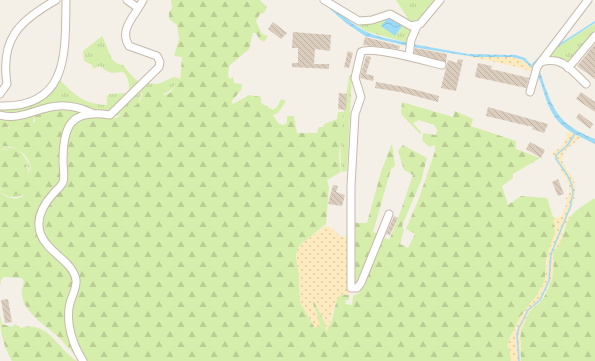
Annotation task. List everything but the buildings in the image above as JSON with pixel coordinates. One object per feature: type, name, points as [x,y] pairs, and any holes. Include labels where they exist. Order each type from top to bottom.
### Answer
[{"type":"street","points":[[0,94],[7,84],[3,62],[8,43],[20,24],[56,0]]},
{"type":"street","points":[[0,106],[30,102],[55,85],[64,62],[66,0]]},
{"type":"street","points":[[126,0],[138,8]]},
{"type":"street","points":[[0,115],[14,117],[57,106],[81,108],[92,113],[110,115],[159,67],[160,62],[157,56],[129,46],[125,38],[126,26],[143,0]]},
{"type":"street","points":[[324,0],[360,21],[372,20],[390,14],[411,26],[417,26]]},
{"type":"street","points":[[409,53],[411,40],[417,26],[440,0]]},
{"type":"street","points":[[530,92],[537,68],[588,0]]},
{"type":"street","points":[[568,68],[595,36]]},
{"type":"street","points":[[389,214],[361,283],[357,288],[351,288],[351,186],[355,114],[361,96],[355,78],[361,52],[369,50],[409,53],[442,65]]},
{"type":"street","points":[[537,68],[554,59],[568,68],[586,84]]},
{"type":"street","points":[[83,361],[72,339],[69,322],[70,305],[76,283],[75,276],[69,267],[45,242],[41,235],[38,222],[48,200],[63,182],[64,141],[66,132],[74,120],[80,116],[92,113]]},
{"type":"green space","points":[[171,0],[260,0],[267,7],[264,13],[260,14],[256,21],[262,34],[268,36],[264,42],[259,39],[256,33],[253,33],[249,49],[229,66],[228,76],[230,79],[233,77],[234,83],[242,84],[241,90],[231,102],[233,104],[249,95],[261,97],[261,103],[273,110],[277,107],[281,99],[286,101],[278,113],[273,115],[278,123],[283,125],[287,123],[287,116],[294,116],[297,133],[317,133],[319,127],[323,127],[324,124],[337,119],[338,112],[344,112],[339,156],[341,172],[327,180],[329,187],[326,224],[299,246],[296,256],[299,276],[300,302],[315,328],[317,314],[313,304],[314,300],[326,325],[325,330],[331,323],[337,299],[342,294],[349,295],[349,300],[346,300],[345,304],[352,305],[353,296],[359,293],[381,236],[389,240],[413,175],[404,170],[398,151],[403,145],[427,158],[421,181],[402,226],[404,230],[400,244],[408,248],[415,234],[406,229],[419,198],[435,151],[435,145],[429,147],[422,140],[423,133],[436,135],[437,130],[434,125],[419,120],[413,123],[421,132],[420,134],[401,114],[402,102],[453,117],[455,111],[473,119],[471,126],[516,141],[516,149],[540,158],[513,174],[513,178],[502,186],[508,205],[521,196],[547,198],[556,226],[546,261],[545,281],[537,295],[520,317],[509,340],[511,361],[84,361],[78,350],[70,315],[77,283],[42,235],[43,210],[60,188],[65,141],[73,122],[97,118],[116,118],[136,105],[141,99],[143,90],[151,94],[152,90],[156,90],[164,95],[170,93],[175,85],[180,83],[182,57],[174,56],[179,39],[177,25],[169,19],[169,12],[172,8]]},
{"type":"green space","points":[[396,0],[439,0],[421,21],[412,25]]},
{"type":"green space","points":[[337,10],[351,18],[368,23],[381,20],[389,16],[412,29],[408,43],[365,31]]},
{"type":"green space","points":[[595,24],[595,33],[569,62],[547,58],[553,49]]},
{"type":"green space","points":[[102,36],[113,60],[124,66],[139,82],[110,114],[92,112],[71,105],[14,115],[0,113],[0,107],[31,103],[59,79],[80,98],[92,103],[107,105],[107,96],[109,94],[128,93],[128,82],[123,72],[112,73],[106,71],[100,66],[93,69],[92,65],[84,61],[83,51]]},
{"type":"green space","points":[[352,75],[347,171],[342,172],[340,148],[342,124],[349,76]]},
{"type":"green space","points":[[174,77],[181,79],[180,84],[175,85],[164,94],[141,93],[138,102],[132,109],[124,113],[103,118],[73,122],[80,117],[111,116],[145,83],[158,84]]},
{"type":"green space","points":[[58,106],[83,112],[79,115],[53,114],[48,117],[42,114],[35,116],[32,124],[21,125],[14,130],[11,130],[7,125],[0,126],[0,116]]},
{"type":"green space","points":[[63,109],[79,115],[69,125],[62,181],[47,199],[39,235],[74,277],[67,315],[80,359],[30,312],[23,298],[22,291],[24,282],[22,278],[4,277],[1,280],[0,287],[0,192],[12,198],[22,197],[28,189],[32,179],[31,167],[26,156],[16,148],[0,146],[0,126],[3,122],[7,123],[8,128],[14,130],[19,125],[19,122],[24,120],[30,125],[35,121],[35,116],[42,114],[50,116],[54,110]]},
{"type":"green space","points":[[392,143],[395,166],[391,169],[373,232],[379,234],[357,286],[354,285],[354,223],[367,223],[381,172]]},
{"type":"green space","points":[[0,146],[18,149],[29,164],[33,180],[31,187],[27,192],[20,196],[9,197],[0,192],[0,188],[1,190],[30,171],[25,162],[15,152],[0,149]]},
{"type":"green space","points":[[0,149],[16,151],[26,164],[30,179],[29,185],[19,194],[9,195],[0,188]]},
{"type":"green space","points":[[595,199],[595,361],[521,361],[520,341],[524,321],[547,291],[552,275],[553,252],[561,240],[572,214]]},
{"type":"green space","points":[[0,314],[2,324],[12,327],[15,324],[21,328],[38,328],[45,332],[77,361],[12,361],[6,350]]},
{"type":"sand","points":[[461,55],[509,57],[526,63],[533,69],[531,72],[522,68]]},
{"type":"sand","points":[[568,131],[581,137],[564,152],[562,160],[572,176],[575,186],[574,202],[567,216],[571,216],[563,230],[559,245],[553,252],[554,263],[552,280],[540,302],[529,312],[519,336],[521,343],[521,361],[511,361],[510,349],[507,346],[520,317],[537,295],[545,281],[548,252],[555,233],[553,218],[561,217],[567,203],[565,200],[570,192],[568,183],[552,153],[563,146]]},
{"type":"sand","points":[[325,226],[330,227],[341,237],[349,236],[349,295],[342,294],[336,302],[326,333],[326,324],[314,301],[313,304],[320,325],[315,328],[300,302],[299,276],[296,256],[299,246]]},
{"type":"water","points":[[322,2],[337,10],[353,24],[369,33],[408,43],[408,46],[365,36],[346,23]]},
{"type":"water","points":[[388,17],[402,26],[395,36],[381,26]]},
{"type":"water","points":[[412,44],[468,54],[516,55],[525,58],[534,68],[533,69],[523,60],[513,57],[475,57],[412,47]]},
{"type":"water","points":[[538,69],[541,73],[554,108],[559,115],[577,131],[595,139],[595,144],[565,128],[554,116],[536,73]]},
{"type":"waterway","points":[[556,47],[595,22]]},
{"type":"waterway","points":[[532,65],[542,55]]},
{"type":"waterway","points":[[519,361],[517,334],[528,310],[540,300],[549,281],[551,254],[571,205],[573,188],[562,166],[556,159],[556,155],[567,146],[574,135]]}]
